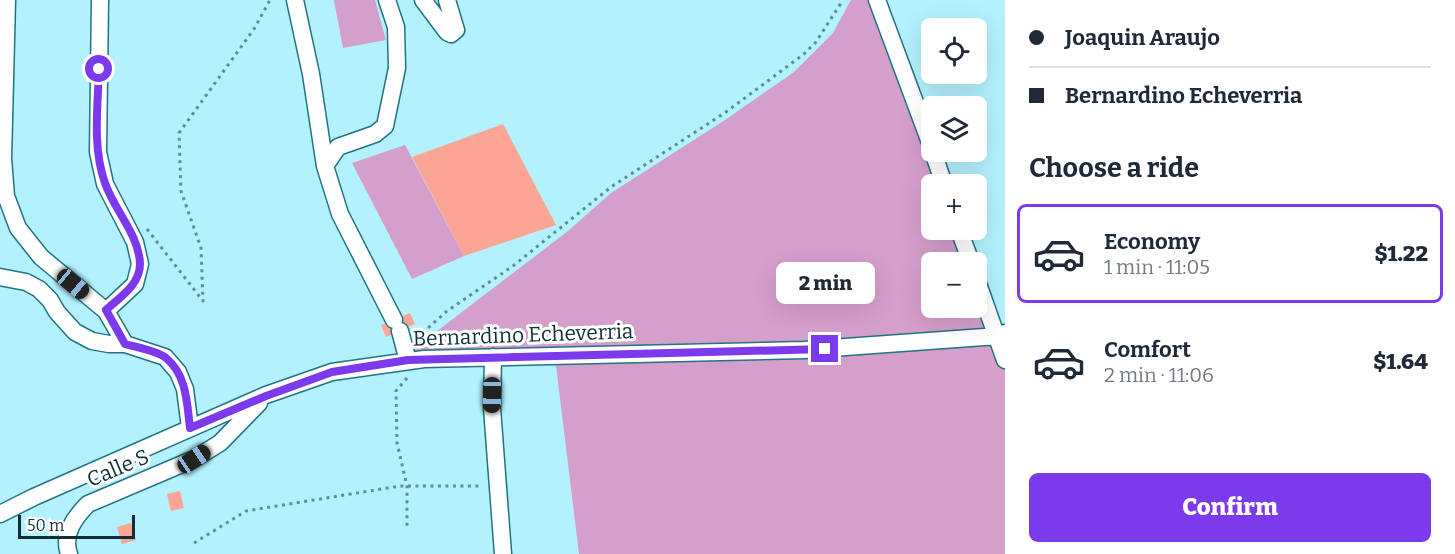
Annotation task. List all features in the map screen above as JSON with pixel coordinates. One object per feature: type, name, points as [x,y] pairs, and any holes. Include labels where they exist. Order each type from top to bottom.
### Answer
[{"type":"street","points":[[7,0],[3,159],[6,196],[18,228],[41,257],[106,310],[125,344]]},
{"type":"street","points":[[100,0],[98,152],[105,184],[135,242],[140,264],[135,284],[106,310]]},
{"type":"street","points":[[295,0],[311,74],[325,166],[340,214],[413,356]]},
{"type":"street","points":[[325,166],[338,147],[375,134],[386,126],[397,68],[396,27],[387,0]]},
{"type":"street","points":[[423,0],[447,32],[451,34],[456,30],[447,0]]},
{"type":"street","points":[[877,0],[921,120]]},
{"type":"street","points":[[0,278],[26,282],[39,289],[75,332],[92,342],[125,344],[165,357],[178,372],[185,389],[190,428]]},
{"type":"street","points":[[987,303],[1001,334],[1005,360]]},
{"type":"street","name":"Bernardino Echeverria","points":[[0,514],[266,396],[332,372],[413,356],[493,357],[804,350],[1001,334]]},
{"type":"street","points":[[493,357],[492,408],[503,554]]},
{"type":"street","name":"Calle S","points":[[69,554],[68,532],[76,516],[88,504],[194,459],[220,443],[266,396]]},
{"type":"path","points":[[142,226],[150,231],[203,302],[201,248],[181,191],[179,134],[254,29],[270,0]]},
{"type":"path","points":[[407,526],[406,486],[397,443],[396,391],[413,356],[447,311],[513,266],[611,188],[726,112],[804,54],[816,42],[843,0]]},
{"type":"path","points":[[194,543],[246,511],[406,486],[499,486]]},
{"type":"shaded area","points":[[334,0],[375,0],[386,40],[343,48]]},
{"type":"shaded area","points":[[851,0],[881,0],[921,113],[921,162],[938,162],[942,174],[921,174],[921,240],[966,240],[970,252],[921,252],[921,318],[987,318],[987,298],[1005,349],[1005,554],[579,554],[555,357],[398,361],[568,231],[611,193],[725,120],[794,72],[833,33]]},
{"type":"shaded area","points":[[405,145],[464,256],[412,279],[352,163]]},
{"type":"building","points":[[503,124],[556,225],[464,256],[412,157]]},
{"type":"building","points":[[410,313],[415,324],[386,337],[381,325]]},
{"type":"building","points":[[180,491],[184,508],[171,511],[167,494]]},
{"type":"building","points":[[131,523],[136,540],[122,544],[117,527]]},
{"type":"route","points":[[99,69],[98,152],[105,184],[135,242],[140,264],[135,284],[106,310],[125,344],[165,357],[178,372],[185,389],[190,428],[266,396],[332,372],[408,360],[825,349]]}]
